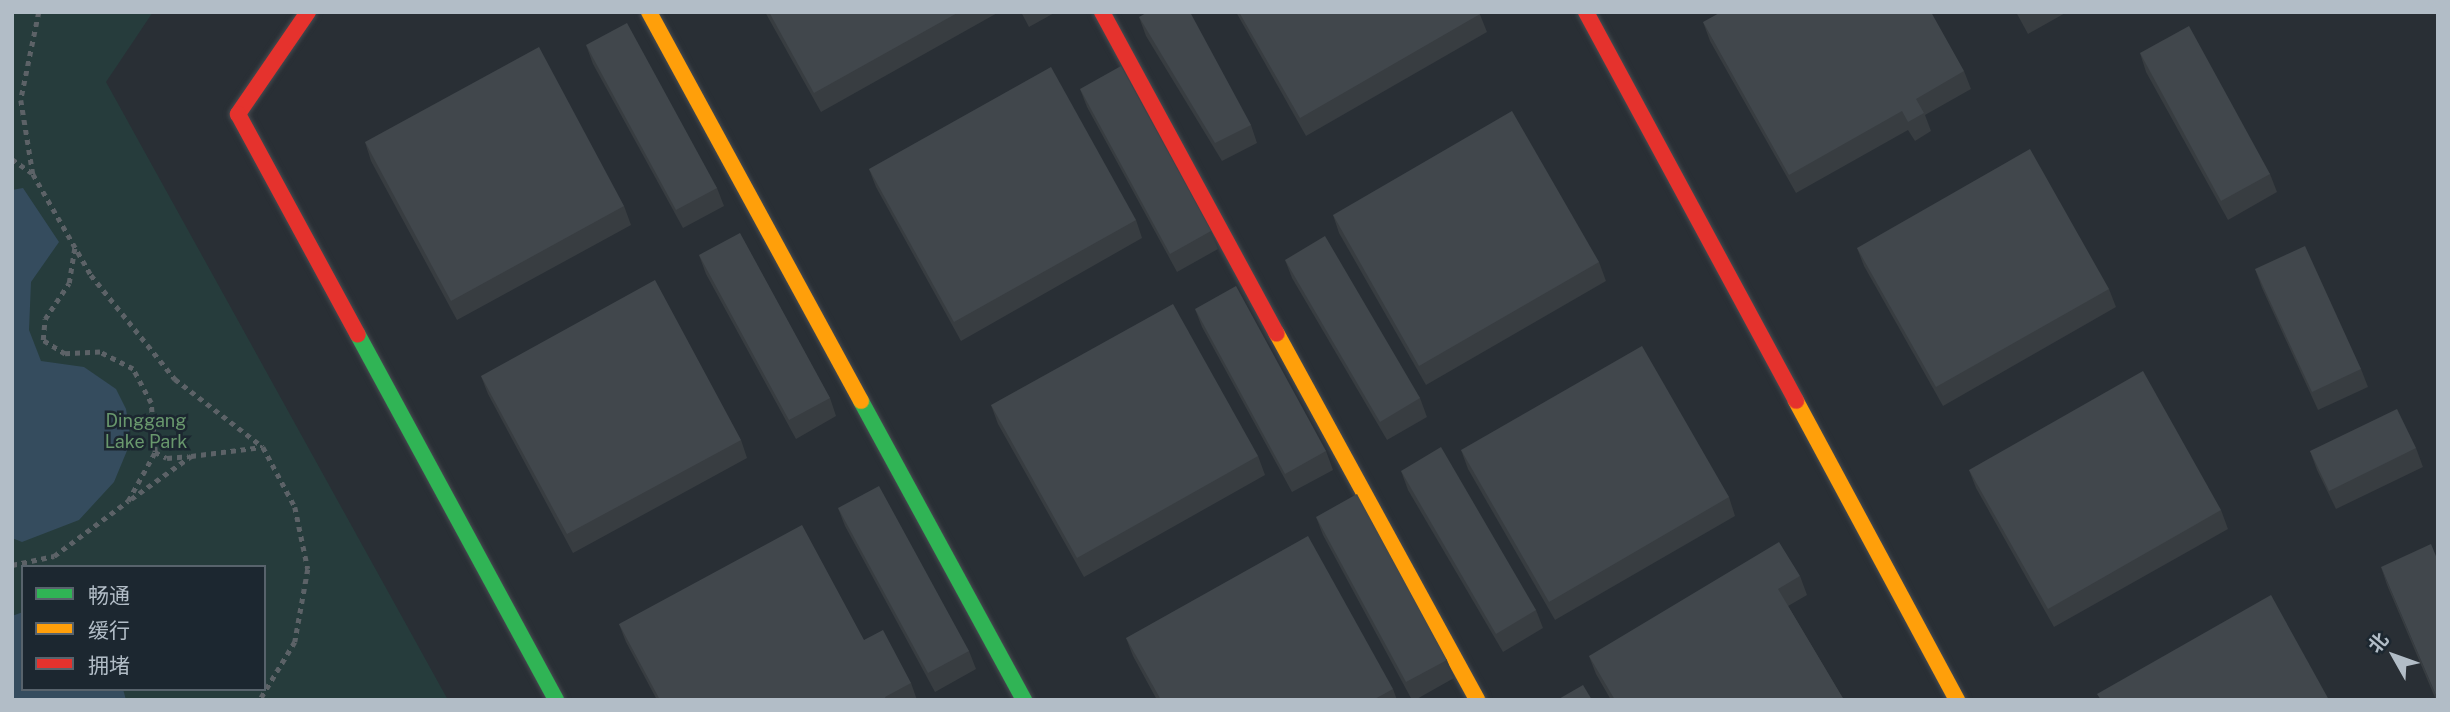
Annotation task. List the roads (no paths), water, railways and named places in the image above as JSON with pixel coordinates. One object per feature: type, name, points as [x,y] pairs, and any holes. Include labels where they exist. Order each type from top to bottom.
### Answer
[{"type":"street","points":[[308,12],[238,114],[556,700]]},
{"type":"street","points":[[649,12],[1024,700]]},
{"type":"street","points":[[1102,12],[1477,700]]},
{"type":"street","points":[[1586,12],[1957,700]]},
{"type":"water","points":[[23,188],[59,242],[31,282],[29,330],[41,361],[84,367],[116,389],[126,409],[131,441],[114,482],[79,520],[22,542],[12,538],[12,190]]},
{"type":"water","points":[[21,613],[21,691],[124,691],[126,700],[12,700],[12,616]]},
{"type":"park label","name":"Dinggang Lake Park","points":[[146,432]]}]
